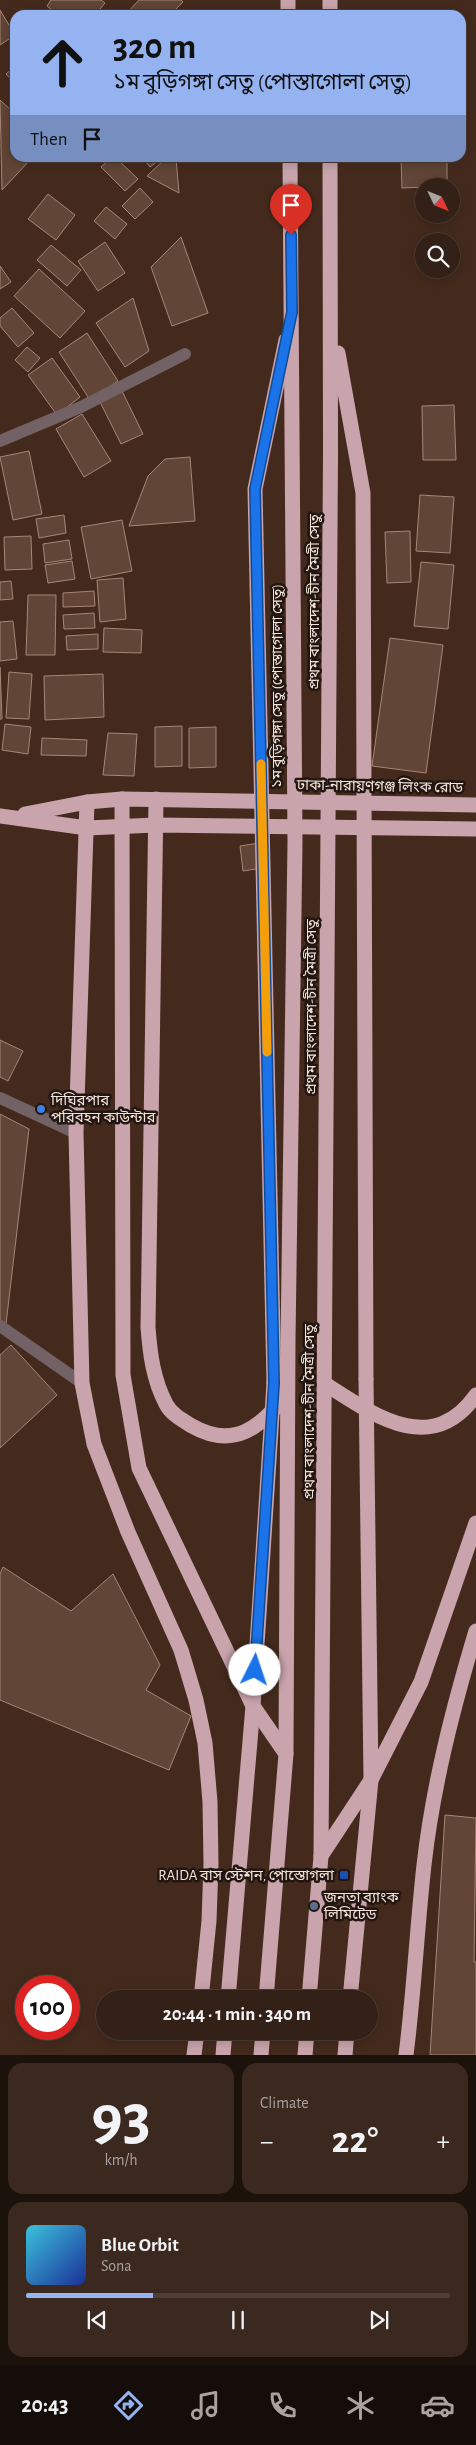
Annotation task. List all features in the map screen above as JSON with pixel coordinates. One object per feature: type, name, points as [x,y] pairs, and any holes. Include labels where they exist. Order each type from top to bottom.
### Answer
[{"type":"highway","name":"১ম বুড়িগঙ্গা সেতু (পোস্তাগোলা সেতু)","points":[[267,1990],[286,1754],[287,1394],[295,842],[290,162]]},
{"type":"highway","name":"প্রথম বাংলাদেশ-চীন মৈত্রী সেতু","points":[[310,1990],[321,1856],[327,1385],[332,622],[330,162]]},
{"type":"highway","points":[[229,1990],[253,1706],[274,1383],[255,489],[292,312]]},
{"type":"highway","points":[[331,312],[363,493],[366,1410],[371,1780],[351,1990]]},
{"type":"highway","points":[[122,799],[122,1306],[123,1375],[127,1407],[139,1468],[253,1706],[286,1754]]},
{"type":"highway","name":"ঢাকা-নারায়ণগঞ্জ লিংক রোড","points":[[7,816],[88,802],[122,799],[476,805]]},
{"type":"highway","points":[[156,799],[148,1327],[151,1365],[166,1406],[177,1418],[198,1430],[228,1437],[252,1430],[271,1415],[287,1394]]},
{"type":"highway","points":[[88,802],[76,1133],[82,1383],[94,1444],[128,1532],[181,1650],[196,1700],[203,1735],[210,1802],[210,1864],[209,1921],[201,1990]]},
{"type":"highway","name":"ঢাকা-নারায়ণগঞ্জ লিংক রোড","points":[[7,816],[86,828],[156,825],[476,829]]},
{"type":"highway","points":[[327,1385],[366,1410],[402,1426],[428,1428],[454,1417],[476,1395]]},
{"type":"highway","points":[[321,1856],[371,1780],[421,1682],[476,1523]]},
{"type":"highway","points":[[406,2055],[424,1865],[433,1805],[448,1725],[476,1631]]},
{"type":"highway","points":[[194,2055],[196,2040]]},
{"type":"highway","points":[[223,2055],[224,2040]]},
{"type":"highway","points":[[261,2055],[262,2040]]},
{"type":"highway","points":[[305,2055],[306,2040]]},
{"type":"highway","points":[[345,2055],[346,2040]]},
{"type":"street","points":[[0,442],[81,407],[185,354]]},
{"type":"street","points":[[0,1098],[76,1133]]},
{"type":"street","points":[[0,1326],[82,1383]]},
{"type":"building","points":[[51,0],[101,0],[105,3],[99,10],[52,10],[47,6]]},
{"type":"building","points":[[139,0],[181,0],[183,2],[175,10],[130,10]]},
{"type":"building","points":[[0,10],[10,27],[10,38],[0,45]]},
{"type":"building","points":[[10,70],[10,78],[6,74]]},
{"type":"building","points":[[0,100],[10,109],[10,162],[28,162],[2,190]]},
{"type":"building","points":[[107,162],[120,162],[138,179],[125,191],[101,167]]},
{"type":"building","points":[[146,162],[157,162],[150,167]]},
{"type":"building","points":[[162,162],[176,162],[179,193],[147,176]]},
{"type":"building","points":[[401,162],[447,162],[447,178],[415,178],[415,187],[402,188]]},
{"type":"building","points":[[140,188],[153,202],[135,219],[122,206]]},
{"type":"building","points":[[48,194],[75,215],[56,240],[28,219]]},
{"type":"building","points":[[106,207],[127,224],[115,239],[94,221]]},
{"type":"building","points":[[181,237],[208,313],[172,326],[151,267]]},
{"type":"building","points":[[105,242],[125,273],[98,291],[78,261]]},
{"type":"building","points":[[51,245],[81,270],[67,286],[37,260]]},
{"type":"building","points":[[0,266],[11,282],[0,289]]},
{"type":"building","points":[[39,269],[85,311],[60,338],[14,296]]},
{"type":"building","points":[[133,298],[149,351],[125,367],[96,323]]},
{"type":"building","points":[[12,308],[34,333],[18,347],[0,326],[0,318]]},
{"type":"building","points":[[87,333],[118,381],[90,400],[59,352]]},
{"type":"building","points":[[27,347],[40,358],[28,372],[15,360]]},
{"type":"building","points":[[52,358],[80,397],[57,415],[28,375]]},
{"type":"building","points":[[122,391],[143,434],[121,444],[100,402]]},
{"type":"building","points":[[454,405],[456,460],[423,460],[422,406]]},
{"type":"building","points":[[82,414],[111,461],[84,477],[56,429]]},
{"type":"building","points":[[29,451],[42,514],[13,520],[0,457]]},
{"type":"building","points":[[190,457],[195,521],[129,526],[148,476],[165,459]]},
{"type":"building","points":[[420,495],[454,497],[450,553],[416,551]]},
{"type":"building","points":[[64,515],[66,533],[39,538],[36,519]]},
{"type":"building","points":[[122,520],[132,571],[91,579],[81,527]]},
{"type":"building","points":[[410,531],[411,582],[387,583],[385,532]]},
{"type":"building","points":[[31,536],[32,569],[5,570],[4,537]]},
{"type":"building","points":[[69,540],[72,559],[45,563],[43,544]]},
{"type":"building","points":[[72,561],[75,579],[48,583],[45,565]]},
{"type":"building","points":[[421,562],[454,565],[448,629],[414,626]]},
{"type":"building","points":[[123,578],[126,619],[100,622],[97,580]]},
{"type":"building","points":[[11,581],[13,599],[0,600],[0,582]]},
{"type":"building","points":[[94,591],[95,606],[63,607],[63,593]]},
{"type":"building","points":[[28,595],[56,595],[55,655],[26,655]]},
{"type":"building","points":[[94,613],[95,628],[64,629],[63,615]]},
{"type":"building","points":[[13,621],[17,659],[0,661],[0,622]]},
{"type":"building","points":[[104,628],[142,630],[141,653],[103,652]]},
{"type":"building","points":[[98,634],[98,649],[67,650],[66,636]]},
{"type":"building","points":[[390,638],[443,645],[426,773],[372,766]]},
{"type":"building","points":[[0,667],[2,719],[0,719]]},
{"type":"building","points":[[9,672],[32,674],[29,719],[6,718]]},
{"type":"building","points":[[103,674],[104,717],[45,720],[44,676]]},
{"type":"building","points":[[5,724],[31,727],[28,754],[2,750]]},
{"type":"building","points":[[182,726],[182,766],[155,767],[155,727]]},
{"type":"building","points":[[216,727],[216,767],[189,768],[189,728]]},
{"type":"building","points":[[108,733],[137,734],[134,776],[103,775]]},
{"type":"building","points":[[42,738],[87,740],[86,756],[41,755]]},
{"type":"building","points":[[266,842],[269,867],[243,871],[240,846]]},
{"type":"building","points":[[0,1040],[23,1051],[8,1081],[0,1077]]},
{"type":"building","points":[[0,1114],[29,1129],[6,1324],[0,1320]]},
{"type":"building","points":[[11,1345],[57,1395],[0,1448],[0,1355]]},
{"type":"building","points":[[3,1567],[71,1611],[113,1574],[160,1665],[146,1690],[191,1716],[169,1770],[0,1700],[0,1574]]},
{"type":"building","points":[[445,1815],[476,1818],[474,1962],[476,1962],[476,2055],[430,2055]]},
{"type":"slow traffic","points":[[261,764],[267,1052]]},
{"type":"place","name":"দিঘিরপার পরিবহন কাউন্টার","points":[[41,1109]]},
{"type":"place","name":"RAIDA বাস স্টেশন, পোস্তোগলা","points":[[344,1875]]},
{"type":"place","name":"জনতা ব্যাংক লিমিটেড","points":[[314,1906]]},
{"type":"route","points":[[255,1670],[274,1383],[255,489],[292,312],[291,235]]}]
